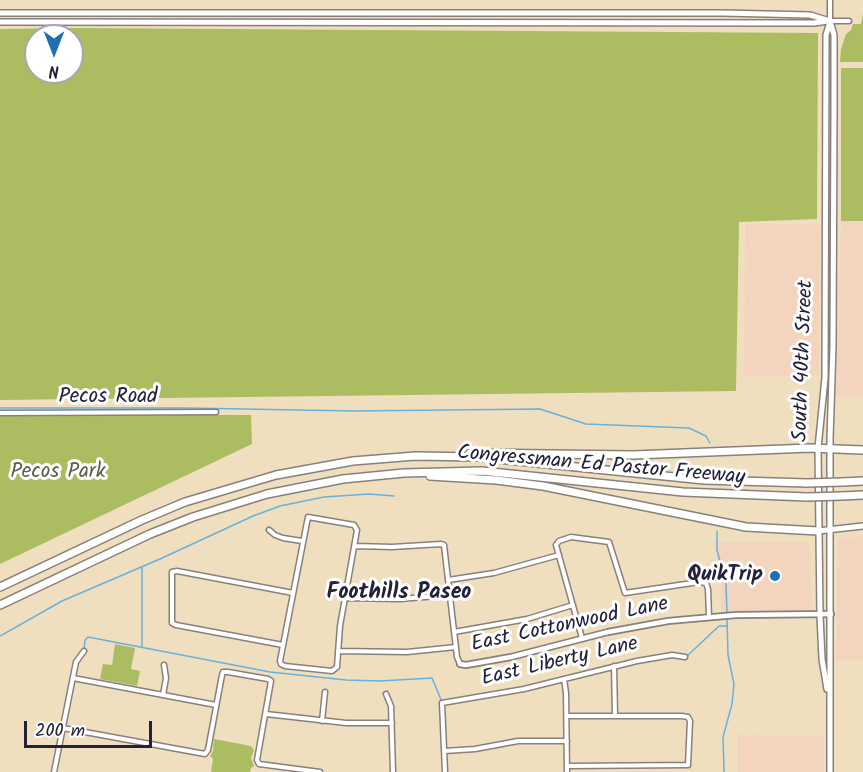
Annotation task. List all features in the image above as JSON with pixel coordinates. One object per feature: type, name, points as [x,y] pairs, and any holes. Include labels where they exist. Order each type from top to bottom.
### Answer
[{"type":"highway","points":[[447,455],[483,452],[655,454],[818,448],[863,450]]},
{"type":"highway","name":"Congressman Ed Pastor Freeway","points":[[3,586],[185,502],[238,485],[291,472],[353,461],[447,455],[501,458],[704,480],[807,483],[863,481]]},
{"type":"highway","name":"Congressman Ed Pastor Freeway","points":[[0,605],[143,537],[208,512],[297,487],[389,474],[450,471],[497,472],[683,492],[807,497],[863,495]]},
{"type":"highway","points":[[389,474],[511,481],[559,488],[736,526],[818,531]]},
{"type":"main road","points":[[0,13],[722,13],[810,15],[830,21]]},
{"type":"main road","points":[[270,13],[270,21]]},
{"type":"main road","points":[[0,22],[814,23],[830,21]]},
{"type":"main road","name":"South 40th Street","points":[[829,702],[822,658],[820,615],[818,448],[824,387],[825,35],[830,21]]},
{"type":"main road","name":"South 40th Street","points":[[830,21],[834,35],[830,772]]},
{"type":"main road","points":[[825,309],[830,315],[830,345],[833,355]]},
{"type":"main road","points":[[818,531],[863,526]]},
{"type":"street","name":"South 40th Street","points":[[830,1],[830,21]]},
{"type":"street","points":[[830,21],[849,21]]},
{"type":"street","name":"Pecos Road","points":[[0,413],[216,412]]},
{"type":"street","points":[[308,517],[354,525],[357,527],[355,546],[340,626],[335,670],[281,664],[292,593],[308,517]]},
{"type":"street","points":[[270,530],[283,538],[302,542]]},
{"type":"street","points":[[582,638],[557,543],[575,537],[609,542],[625,593],[699,582],[706,583],[709,617]]},
{"type":"street","points":[[355,546],[444,545],[457,657],[460,664]]},
{"type":"street","points":[[448,580],[494,573],[559,555]]},
{"type":"street","points":[[283,645],[172,623],[172,572],[177,571],[292,593]]},
{"type":"street","points":[[345,598],[412,599],[449,595]]},
{"type":"street","points":[[454,632],[511,623],[573,605]]},
{"type":"street","name":"East Cottonwood Lane","points":[[460,664],[466,665],[504,658],[653,623],[731,615],[831,614]]},
{"type":"street","name":"East Cottonwood Lane","points":[[338,651],[399,652],[456,648]]},
{"type":"street","points":[[54,772],[76,662],[84,651]]},
{"type":"street","name":"East Liberty Lane","points":[[444,751],[442,703],[511,692],[614,666],[672,655],[685,657]]},
{"type":"street","points":[[163,695],[166,678],[164,665]]},
{"type":"street","points":[[614,666],[615,716]]},
{"type":"street","points":[[63,728],[205,754],[208,750],[223,672],[238,673],[271,681],[257,760],[259,764],[320,772]]},
{"type":"street","points":[[73,678],[216,705]]},
{"type":"street","points":[[564,679],[567,716],[567,772]]},
{"type":"street","points":[[322,721],[326,692]]},
{"type":"street","points":[[386,694],[392,706],[393,772]]},
{"type":"street","points":[[266,714],[322,721],[392,723]]},
{"type":"street","points":[[567,716],[682,716],[688,717],[690,722],[688,765],[567,766]]},
{"type":"street","points":[[445,772],[444,751],[519,741],[567,741]]},
{"type":"shaded area","points":[[841,221],[863,221],[863,397],[836,397]]},
{"type":"shaded area","points":[[745,224],[820,224],[819,375],[744,376]]},
{"type":"shaded area","points":[[863,535],[863,659],[836,661],[838,540]]},
{"type":"shaded area","points":[[713,542],[809,542],[812,608],[801,611],[721,612],[721,575]]},
{"type":"shaded area","points":[[737,735],[824,736],[824,772],[737,772]]},
{"type":"green space","points":[[863,14],[863,62],[840,62],[846,34],[851,30],[853,24],[861,24]]},
{"type":"green space","points":[[84,28],[818,33],[817,219],[739,222],[736,391],[0,400],[0,29],[24,29],[24,84],[84,84]]},
{"type":"green space","points":[[841,68],[863,68],[863,221],[841,221]]},
{"type":"green space","name":"Pecos Park","points":[[0,415],[251,415],[252,444],[0,564]]},
{"type":"green space","points":[[115,644],[135,648],[131,669],[140,671],[137,686],[100,679],[103,664],[112,665]]},
{"type":"green space","points":[[214,739],[251,746],[254,750],[251,758],[254,766],[250,772],[211,772],[213,759],[210,756]]},
{"type":"waterway","points":[[0,408],[353,411],[540,409],[586,424],[689,428],[706,436],[710,443]]},
{"type":"waterway","points":[[0,636],[62,601],[280,506],[324,497],[369,494],[394,496]]},
{"type":"waterway","points":[[717,531],[717,550],[726,584],[727,614]]},
{"type":"waterway","points":[[142,567],[142,646]]},
{"type":"waterway","points":[[724,772],[723,737],[732,704],[734,684],[728,655],[727,619]]},
{"type":"waterway","points":[[686,657],[719,626],[726,626]]},
{"type":"waterway","points":[[84,650],[85,640],[88,637],[270,672],[346,680],[432,678],[442,702]]},
{"type":"place","name":"QuikTrip","points":[[775,576]]},
{"type":"district","name":"Foothills Paseo","points":[[399,594]]}]
